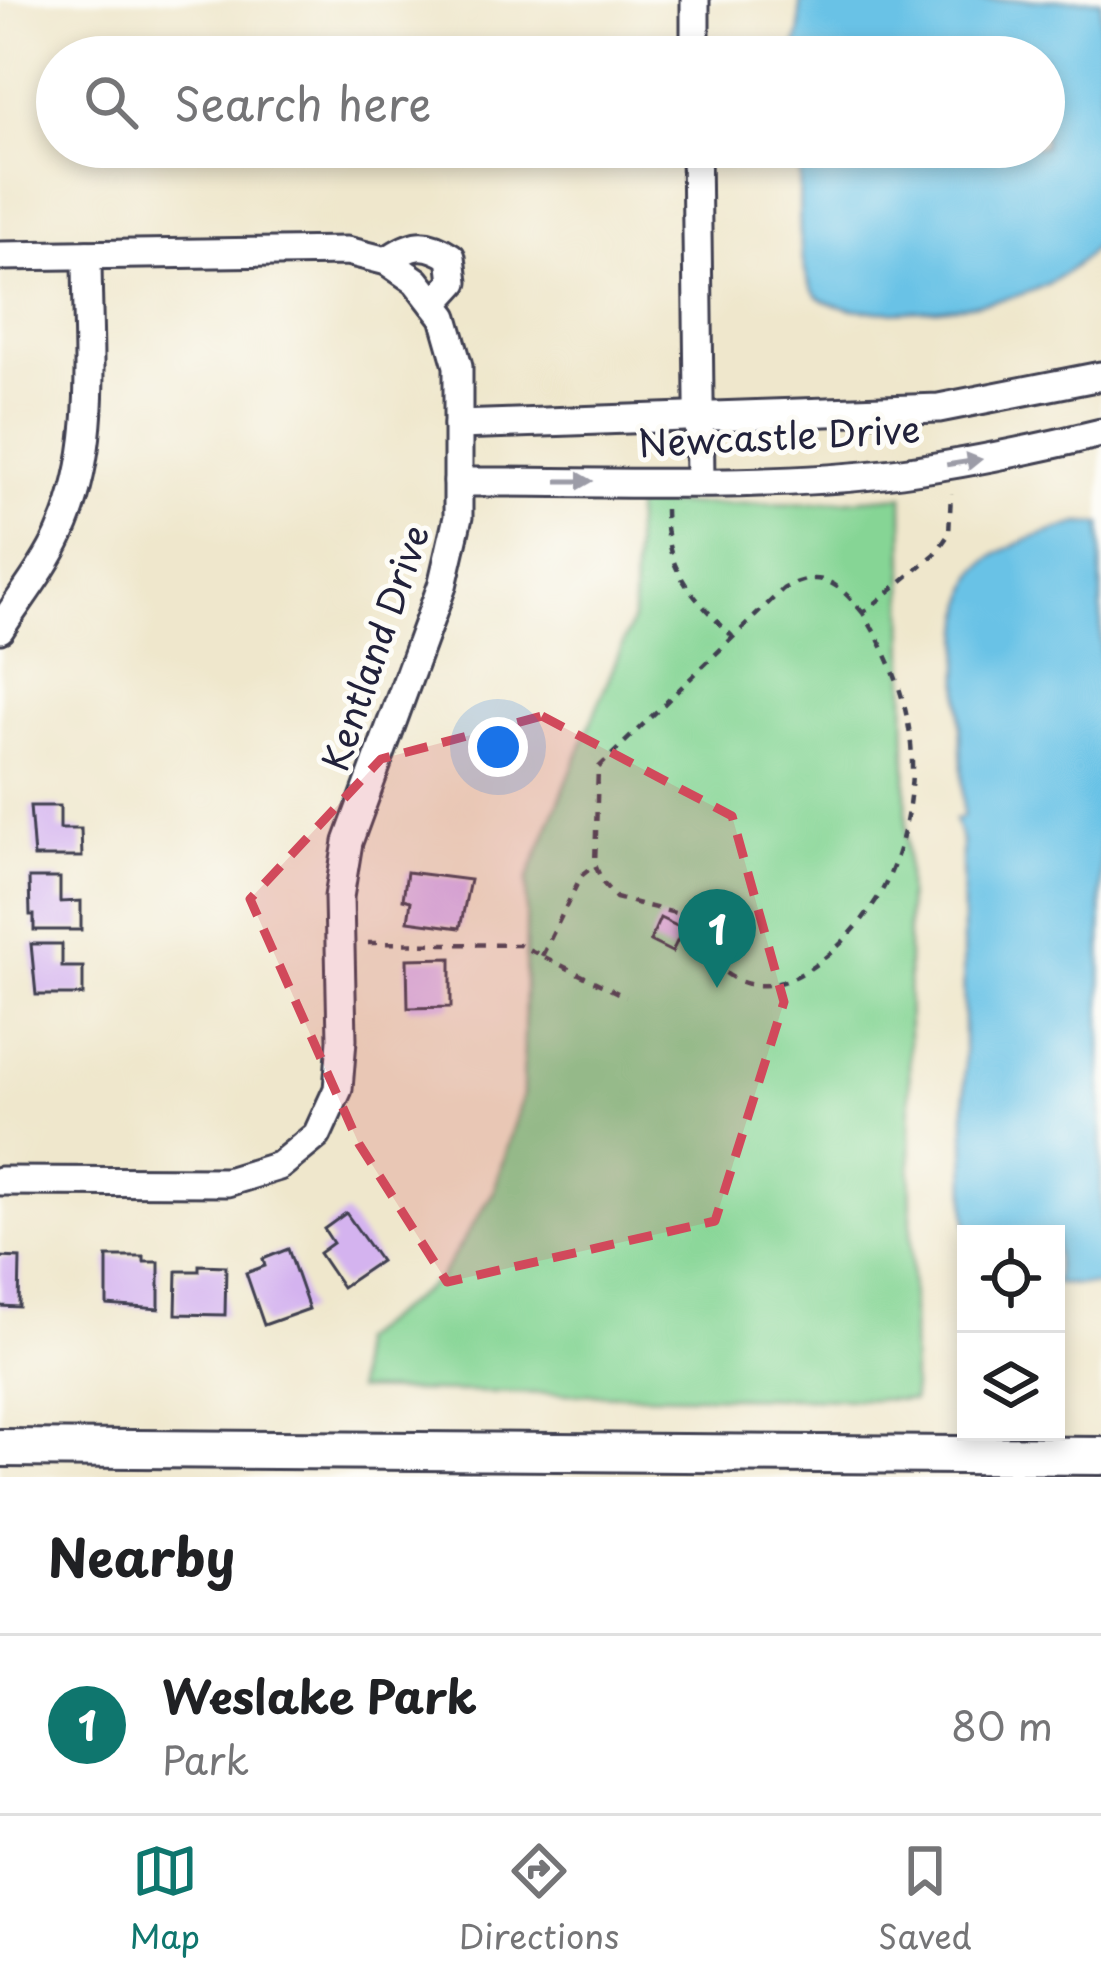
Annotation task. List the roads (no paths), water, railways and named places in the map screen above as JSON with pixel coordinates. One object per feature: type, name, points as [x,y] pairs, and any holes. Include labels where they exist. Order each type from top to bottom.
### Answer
[{"type":"street","points":[[695,0],[695,36]]},
{"type":"street","points":[[696,168],[700,481]]},
{"type":"street","points":[[0,256],[347,251],[387,261],[409,245],[431,244],[451,256],[454,282],[434,304]]},
{"type":"street","points":[[0,629],[59,536],[77,487],[87,435],[87,255]]},
{"type":"street","name":"Kentland Drive","points":[[0,1181],[227,1183],[279,1166],[317,1135],[338,1089],[342,1040],[339,897],[348,842],[442,586],[458,517],[458,366],[444,316],[416,281],[387,261]]},
{"type":"street","name":"Newcastle Drive","points":[[458,425],[939,408],[1101,376]]},
{"type":"street","name":"Newcastle Drive","points":[[458,482],[801,480],[901,472],[1101,433]]},
{"type":"street","points":[[0,1448],[1101,1456]]},
{"type":"water","points":[[800,0],[1101,0],[1101,239],[1055,280],[989,302],[885,311],[829,303],[814,292],[803,262],[800,168],[1065,168],[1065,36],[798,36]]},
{"type":"water","points":[[1079,523],[1101,524],[1101,1285],[1065,1284],[1065,1225],[967,1225],[962,841],[955,820],[963,817],[961,650],[969,589],[979,569],[998,553]]},
{"type":"place","name":"Weslake Park","points":[[717,988]]}]
